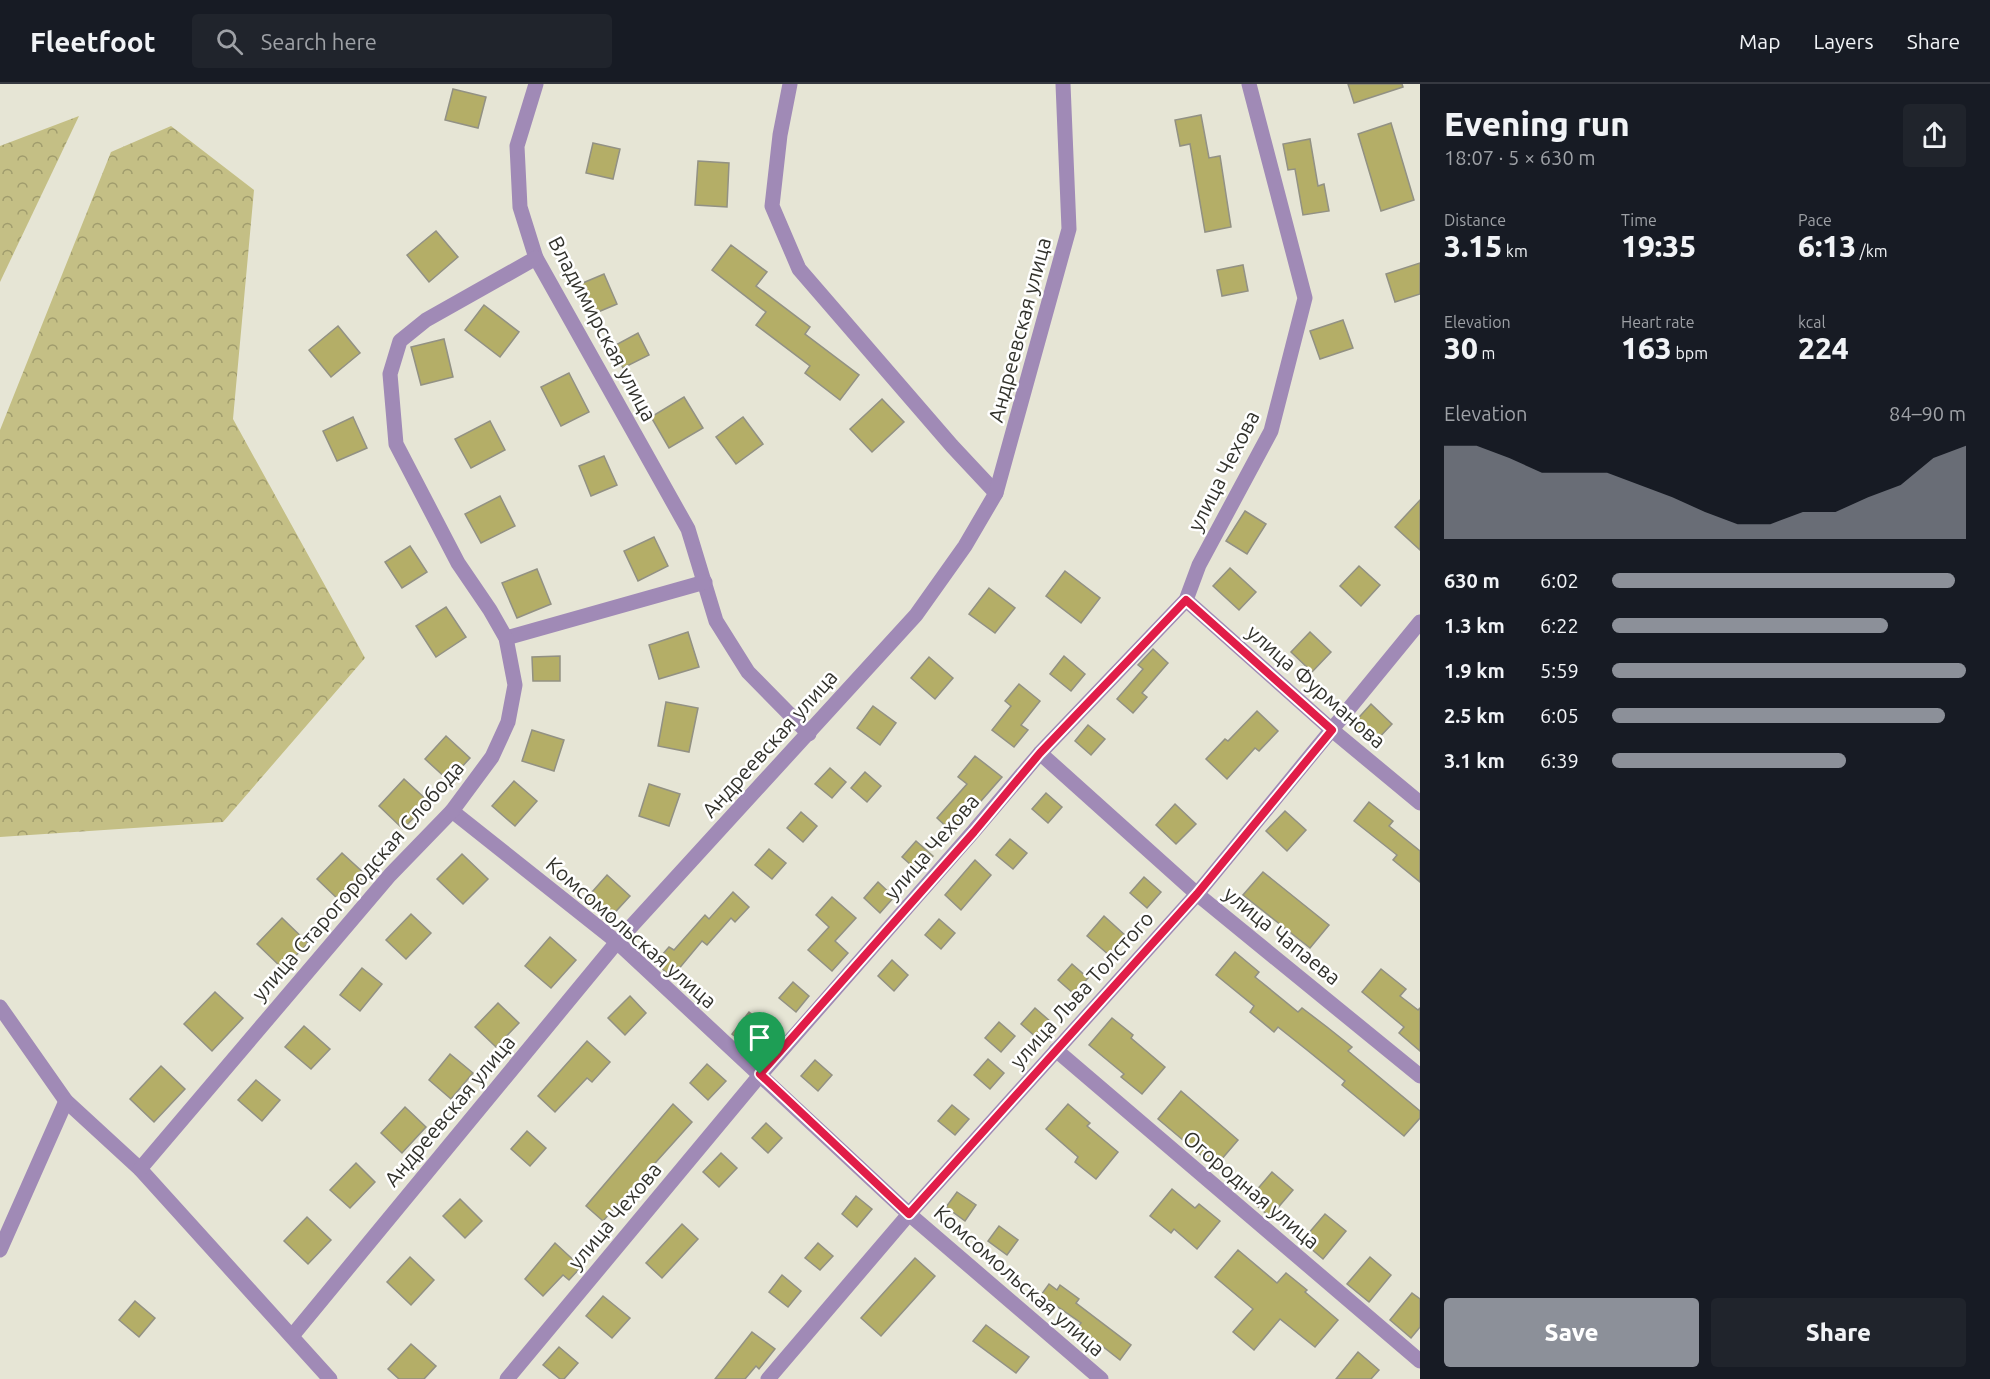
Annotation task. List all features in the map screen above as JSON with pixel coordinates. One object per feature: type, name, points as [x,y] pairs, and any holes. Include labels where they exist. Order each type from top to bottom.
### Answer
[{"type":"street","name":"Владимирская улица","points":[[536,84],[517,146],[519,207],[536,258],[688,529],[716,621],[748,672],[809,734]]},
{"type":"street","points":[[790,84],[780,135],[772,206],[800,269],[952,446],[996,493]]},
{"type":"street","name":"Андреевская улица","points":[[292,1335],[617,942],[916,615],[965,546],[996,493],[1070,229],[1063,84]]},
{"type":"street","name":"улица Чехова","points":[[507,1379],[760,1074],[974,832],[1040,753],[1186,600],[1199,565],[1271,431],[1305,298],[1249,84]]},
{"type":"street","name":"улица Старогородская Слобода","points":[[140,1169],[390,875],[452,811],[492,757],[508,722],[515,685],[506,638],[458,563],[396,444],[390,374],[400,341],[426,320],[536,258]]},
{"type":"street","points":[[506,638],[705,582]]},
{"type":"street","name":"улица Фурманова","points":[[1186,600],[1332,730],[1420,803]]},
{"type":"street","name":"улица Льва Толстого","points":[[769,1379],[909,1214],[1197,894],[1420,622]]},
{"type":"street","name":"улица Чапаева","points":[[1040,753],[1197,894],[1420,1076]]},
{"type":"street","name":"Комсомольская улица","points":[[452,811],[617,942],[909,1214],[1101,1379]]},
{"type":"street","points":[[0,1007],[66,1101],[140,1169],[330,1379]]},
{"type":"street","name":"Огородная улица","points":[[1056,1050],[1420,1361]]},
{"type":"street","points":[[0,1250],[66,1101]]},
{"type":"green space","points":[[79,116],[0,282],[0,146]]},
{"type":"green space","points":[[171,126],[254,190],[233,419],[365,658],[223,822],[0,837],[0,430],[111,152]]},
{"type":"building","points":[[1348,84],[1402,84],[1403,87],[1354,103]]},
{"type":"building","points":[[453,89],[486,97],[478,128],[445,120]]},
{"type":"building","points":[[1201,115],[1209,158],[1220,156],[1231,227],[1205,232],[1190,144],[1180,146],[1175,120]]},
{"type":"building","points":[[1391,123],[1414,200],[1381,211],[1358,134]]},
{"type":"building","points":[[1310,139],[1318,186],[1324,184],[1329,211],[1303,215],[1295,169],[1288,170],[1283,144]]},
{"type":"building","points":[[593,143],[620,149],[613,179],[586,173]]},
{"type":"building","points":[[698,161],[729,163],[727,207],[695,205]]},
{"type":"building","points":[[436,231],[458,257],[429,282],[407,255]]},
{"type":"building","points":[[731,245],[767,272],[756,286],[810,327],[805,334],[859,375],[840,400],[805,373],[810,366],[756,325],[766,312],[712,270]]},
{"type":"building","points":[[1420,263],[1420,294],[1395,302],[1386,274]]},
{"type":"building","points":[[1243,265],[1248,291],[1222,296],[1217,270]]},
{"type":"building","points":[[604,274],[617,304],[591,315],[578,285]]},
{"type":"building","points":[[484,305],[519,332],[500,357],[465,330]]},
{"type":"building","points":[[1343,320],[1353,348],[1320,359],[1310,331]]},
{"type":"building","points":[[338,326],[360,353],[331,377],[309,350]]},
{"type":"building","points":[[638,333],[649,355],[623,368],[612,347]]},
{"type":"building","points":[[444,339],[453,377],[421,385],[411,347]]},
{"type":"building","points":[[569,373],[589,412],[561,426],[541,387]]},
{"type":"building","points":[[684,397],[703,428],[669,448],[651,417]]},
{"type":"building","points":[[882,399],[904,422],[872,452],[850,429]]},
{"type":"building","points":[[353,417],[367,448],[337,461],[323,431]]},
{"type":"building","points":[[743,417],[763,444],[736,464],[716,437]]},
{"type":"building","points":[[490,421],[505,450],[471,468],[455,439]]},
{"type":"building","points":[[604,456],[617,485],[591,496],[579,466]]},
{"type":"building","points":[[500,496],[515,526],[481,543],[465,514]]},
{"type":"building","points":[[1420,500],[1420,550],[1395,527]]},
{"type":"building","points":[[1245,511],[1266,524],[1247,554],[1226,541]]},
{"type":"building","points":[[654,537],[668,566],[638,581],[624,551]]},
{"type":"building","points":[[410,546],[427,572],[402,588],[385,562]]},
{"type":"building","points":[[1359,566],[1380,585],[1361,606],[1340,586]]},
{"type":"building","points":[[1230,568],[1256,592],[1239,610],[1213,586]]},
{"type":"building","points":[[537,569],[551,604],[517,618],[502,583]]},
{"type":"building","points":[[1065,571],[1100,598],[1081,623],[1046,596]]},
{"type":"building","points":[[989,588],[1015,608],[995,633],[969,614]]},
{"type":"building","points":[[446,607],[466,637],[436,657],[416,626]]},
{"type":"building","points":[[688,632],[699,667],[659,679],[649,645]]},
{"type":"building","points":[[1310,632],[1331,652],[1312,672],[1291,652]]},
{"type":"building","points":[[1153,649],[1168,663],[1142,693],[1147,697],[1133,713],[1117,699],[1143,669],[1138,665]]},
{"type":"building","points":[[560,656],[560,681],[533,681],[532,657]]},
{"type":"building","points":[[1064,656],[1085,674],[1071,691],[1050,674]]},
{"type":"building","points":[[929,657],[953,678],[935,699],[911,678]]},
{"type":"building","points":[[1019,684],[1040,701],[1021,725],[1028,730],[1014,747],[992,730],[1011,706],[1005,701]]},
{"type":"building","points":[[666,702],[698,708],[689,752],[658,746]]},
{"type":"building","points":[[1371,704],[1392,724],[1373,744],[1352,725]]},
{"type":"building","points":[[873,706],[896,723],[880,745],[857,728]]},
{"type":"building","points":[[1257,711],[1278,731],[1259,751],[1255,748],[1227,779],[1206,759],[1225,739],[1228,741]]},
{"type":"building","points":[[1088,725],[1105,739],[1091,755],[1075,741]]},
{"type":"building","points":[[532,730],[564,740],[554,771],[522,761]]},
{"type":"building","points":[[446,736],[470,758],[449,781],[425,759]]},
{"type":"building","points":[[975,756],[1002,777],[953,833],[937,818],[967,784],[958,777]]},
{"type":"building","points":[[830,768],[846,782],[832,798],[815,784]]},
{"type":"building","points":[[865,772],[881,786],[867,802],[851,788]]},
{"type":"building","points":[[404,779],[429,802],[403,829],[379,806]]},
{"type":"building","points":[[514,781],[537,801],[515,826],[492,806]]},
{"type":"building","points":[[649,784],[680,794],[669,826],[639,816]]},
{"type":"building","points":[[1046,793],[1062,807],[1048,823],[1032,809]]},
{"type":"building","points":[[1369,802],[1393,821],[1389,826],[1420,851],[1420,882],[1393,860],[1397,855],[1354,821]]},
{"type":"building","points":[[1175,804],[1196,824],[1176,844],[1156,825]]},
{"type":"building","points":[[1285,811],[1306,830],[1287,851],[1266,831]]},
{"type":"building","points":[[801,812],[817,826],[803,842],[787,828]]},
{"type":"building","points":[[1010,839],[1027,853],[1013,869],[996,855]]},
{"type":"building","points":[[916,841],[933,856],[919,872],[902,857]]},
{"type":"building","points":[[769,849],[786,863],[772,879],[755,865]]},
{"type":"building","points":[[342,853],[366,875],[341,902],[317,879]]},
{"type":"building","points":[[462,854],[488,879],[463,904],[437,879]]},
{"type":"building","points":[[975,860],[991,875],[961,910],[945,895]]},
{"type":"building","points":[[1263,872],[1329,925],[1310,948],[1243,895]]},
{"type":"building","points":[[607,875],[630,896],[608,920],[585,900]]},
{"type":"building","points":[[1144,877],[1161,892],[1147,908],[1130,893]]},
{"type":"building","points":[[878,882],[894,897],[880,913],[864,898]]},
{"type":"building","points":[[733,892],[749,907],[735,922],[731,918],[707,945],[702,941],[672,977],[655,963],[669,947],[674,950],[705,915],[709,919]]},
{"type":"building","points":[[832,897],[856,918],[835,941],[848,953],[832,971],[808,950],[829,927],[816,915]]},
{"type":"building","points":[[411,914],[431,933],[406,959],[386,940]]},
{"type":"building","points":[[1104,916],[1126,936],[1109,955],[1087,936]]},
{"type":"building","points":[[282,918],[308,943],[283,969],[257,944]]},
{"type":"building","points":[[939,919],[955,933],[941,949],[925,935]]},
{"type":"building","points":[[550,937],[576,960],[551,988],[525,966]]},
{"type":"building","points":[[1235,952],[1259,972],[1255,977],[1298,1012],[1302,1008],[1352,1047],[1348,1051],[1420,1111],[1420,1118],[1404,1136],[1342,1085],[1345,1081],[1307,1050],[1278,1027],[1274,1032],[1250,1012],[1254,1006],[1216,975]]},
{"type":"building","points":[[892,960],[908,975],[894,991],[878,976]]},
{"type":"building","points":[[1072,964],[1088,978],[1074,994],[1058,980]]},
{"type":"building","points":[[362,968],[382,984],[360,1011],[340,995]]},
{"type":"building","points":[[1381,969],[1406,989],[1400,996],[1418,1010],[1420,1008],[1420,1051],[1399,1033],[1404,1027],[1362,992]]},
{"type":"building","points":[[793,982],[809,996],[796,1012],[779,998]]},
{"type":"building","points":[[215,992],[243,1018],[212,1051],[184,1024]]},
{"type":"building","points":[[630,996],[646,1013],[625,1035],[608,1018]]},
{"type":"building","points":[[498,1003],[519,1023],[496,1047],[475,1027]]},
{"type":"building","points":[[1035,1008],[1051,1022],[1037,1038],[1021,1024]]},
{"type":"building","points":[[749,1012],[763,1023],[758,1029],[774,1042],[762,1057],[732,1034]]},
{"type":"building","points":[[1112,1018],[1165,1067],[1142,1094],[1121,1077],[1124,1074],[1089,1045]]},
{"type":"building","points":[[999,1022],[1015,1036],[1001,1052],[985,1038]]},
{"type":"building","points":[[304,1026],[330,1049],[311,1069],[285,1047]]},
{"type":"building","points":[[587,1041],[610,1062],[592,1082],[587,1078],[555,1112],[538,1096]]},
{"type":"building","points":[[450,1054],[473,1073],[451,1099],[429,1080]]},
{"type":"building","points":[[988,1059],[1004,1073],[990,1089],[974,1075]]},
{"type":"building","points":[[815,1060],[832,1075],[818,1091],[801,1076]]},
{"type":"building","points":[[707,1064],[726,1081],[708,1100],[690,1083]]},
{"type":"building","points":[[161,1066],[185,1089],[154,1122],[130,1099]]},
{"type":"building","points":[[256,1080],[280,1100],[262,1121],[238,1100]]},
{"type":"building","points":[[1181,1091],[1238,1140],[1215,1167],[1158,1119]]},
{"type":"building","points":[[673,1104],[692,1122],[603,1221],[586,1206]]},
{"type":"building","points":[[1068,1104],[1090,1123],[1087,1126],[1118,1152],[1096,1179],[1075,1162],[1078,1157],[1046,1129]]},
{"type":"building","points":[[952,1105],[969,1119],[955,1135],[938,1121]]},
{"type":"building","points":[[405,1107],[426,1127],[402,1153],[381,1133]]},
{"type":"building","points":[[766,1123],[782,1138],[768,1153],[752,1138]]},
{"type":"building","points":[[527,1131],[546,1148],[530,1166],[511,1149]]},
{"type":"building","points":[[721,1153],[737,1168],[719,1187],[703,1172]]},
{"type":"building","points":[[356,1163],[375,1182],[350,1208],[330,1190]]},
{"type":"building","points":[[1272,1172],[1293,1190],[1270,1217],[1249,1199]]},
{"type":"building","points":[[1172,1189],[1195,1208],[1199,1204],[1220,1221],[1197,1249],[1174,1229],[1171,1233],[1150,1216]]},
{"type":"building","points":[[957,1192],[976,1205],[965,1221],[946,1207]]},
{"type":"building","points":[[856,1196],[872,1209],[857,1227],[842,1214]]},
{"type":"building","points":[[460,1199],[482,1221],[465,1238],[443,1216]]},
{"type":"building","points":[[1325,1214],[1346,1231],[1323,1259],[1302,1241]]},
{"type":"building","points":[[307,1217],[331,1240],[308,1264],[284,1241]]},
{"type":"building","points":[[682,1224],[698,1239],[662,1278],[646,1263]]},
{"type":"building","points":[[999,1226],[1018,1240],[1007,1255],[988,1241]]},
{"type":"building","points":[[555,1243],[581,1267],[569,1280],[563,1275],[543,1296],[525,1279]]},
{"type":"building","points":[[818,1243],[833,1256],[820,1270],[805,1258]]},
{"type":"building","points":[[1238,1250],[1277,1283],[1286,1273],[1338,1320],[1315,1347],[1280,1319],[1254,1350],[1233,1332],[1253,1309],[1215,1277]]},
{"type":"building","points":[[410,1257],[434,1280],[411,1305],[387,1282]]},
{"type":"building","points":[[1370,1257],[1391,1275],[1369,1302],[1347,1284]]},
{"type":"building","points":[[915,1258],[935,1276],[881,1336],[861,1318]]},
{"type":"building","points":[[782,1275],[801,1291],[788,1307],[769,1292]]},
{"type":"building","points":[[1049,1284],[1057,1290],[1060,1285],[1079,1299],[1076,1303],[1131,1345],[1120,1360],[1078,1327],[1081,1323],[1041,1295]]},
{"type":"building","points":[[1412,1293],[1420,1299],[1420,1327],[1411,1338],[1390,1320]]},
{"type":"building","points":[[603,1296],[630,1318],[612,1338],[586,1316]]},
{"type":"building","points":[[135,1301],[155,1318],[139,1337],[119,1320]]},
{"type":"building","points":[[986,1325],[1029,1357],[1016,1373],[973,1341]]},
{"type":"building","points":[[752,1332],[775,1349],[759,1369],[756,1366],[745,1379],[715,1379]]},
{"type":"building","points":[[411,1344],[436,1366],[424,1379],[399,1379],[388,1369]]},
{"type":"building","points":[[559,1347],[578,1363],[564,1379],[560,1379],[543,1365]]},
{"type":"building","points":[[1358,1352],[1379,1370],[1371,1379],[1336,1379]]},
{"type":"route","points":[[1186,600],[1332,730],[1197,894],[909,1214],[760,1074],[974,832],[1040,753],[1186,600]]}]
